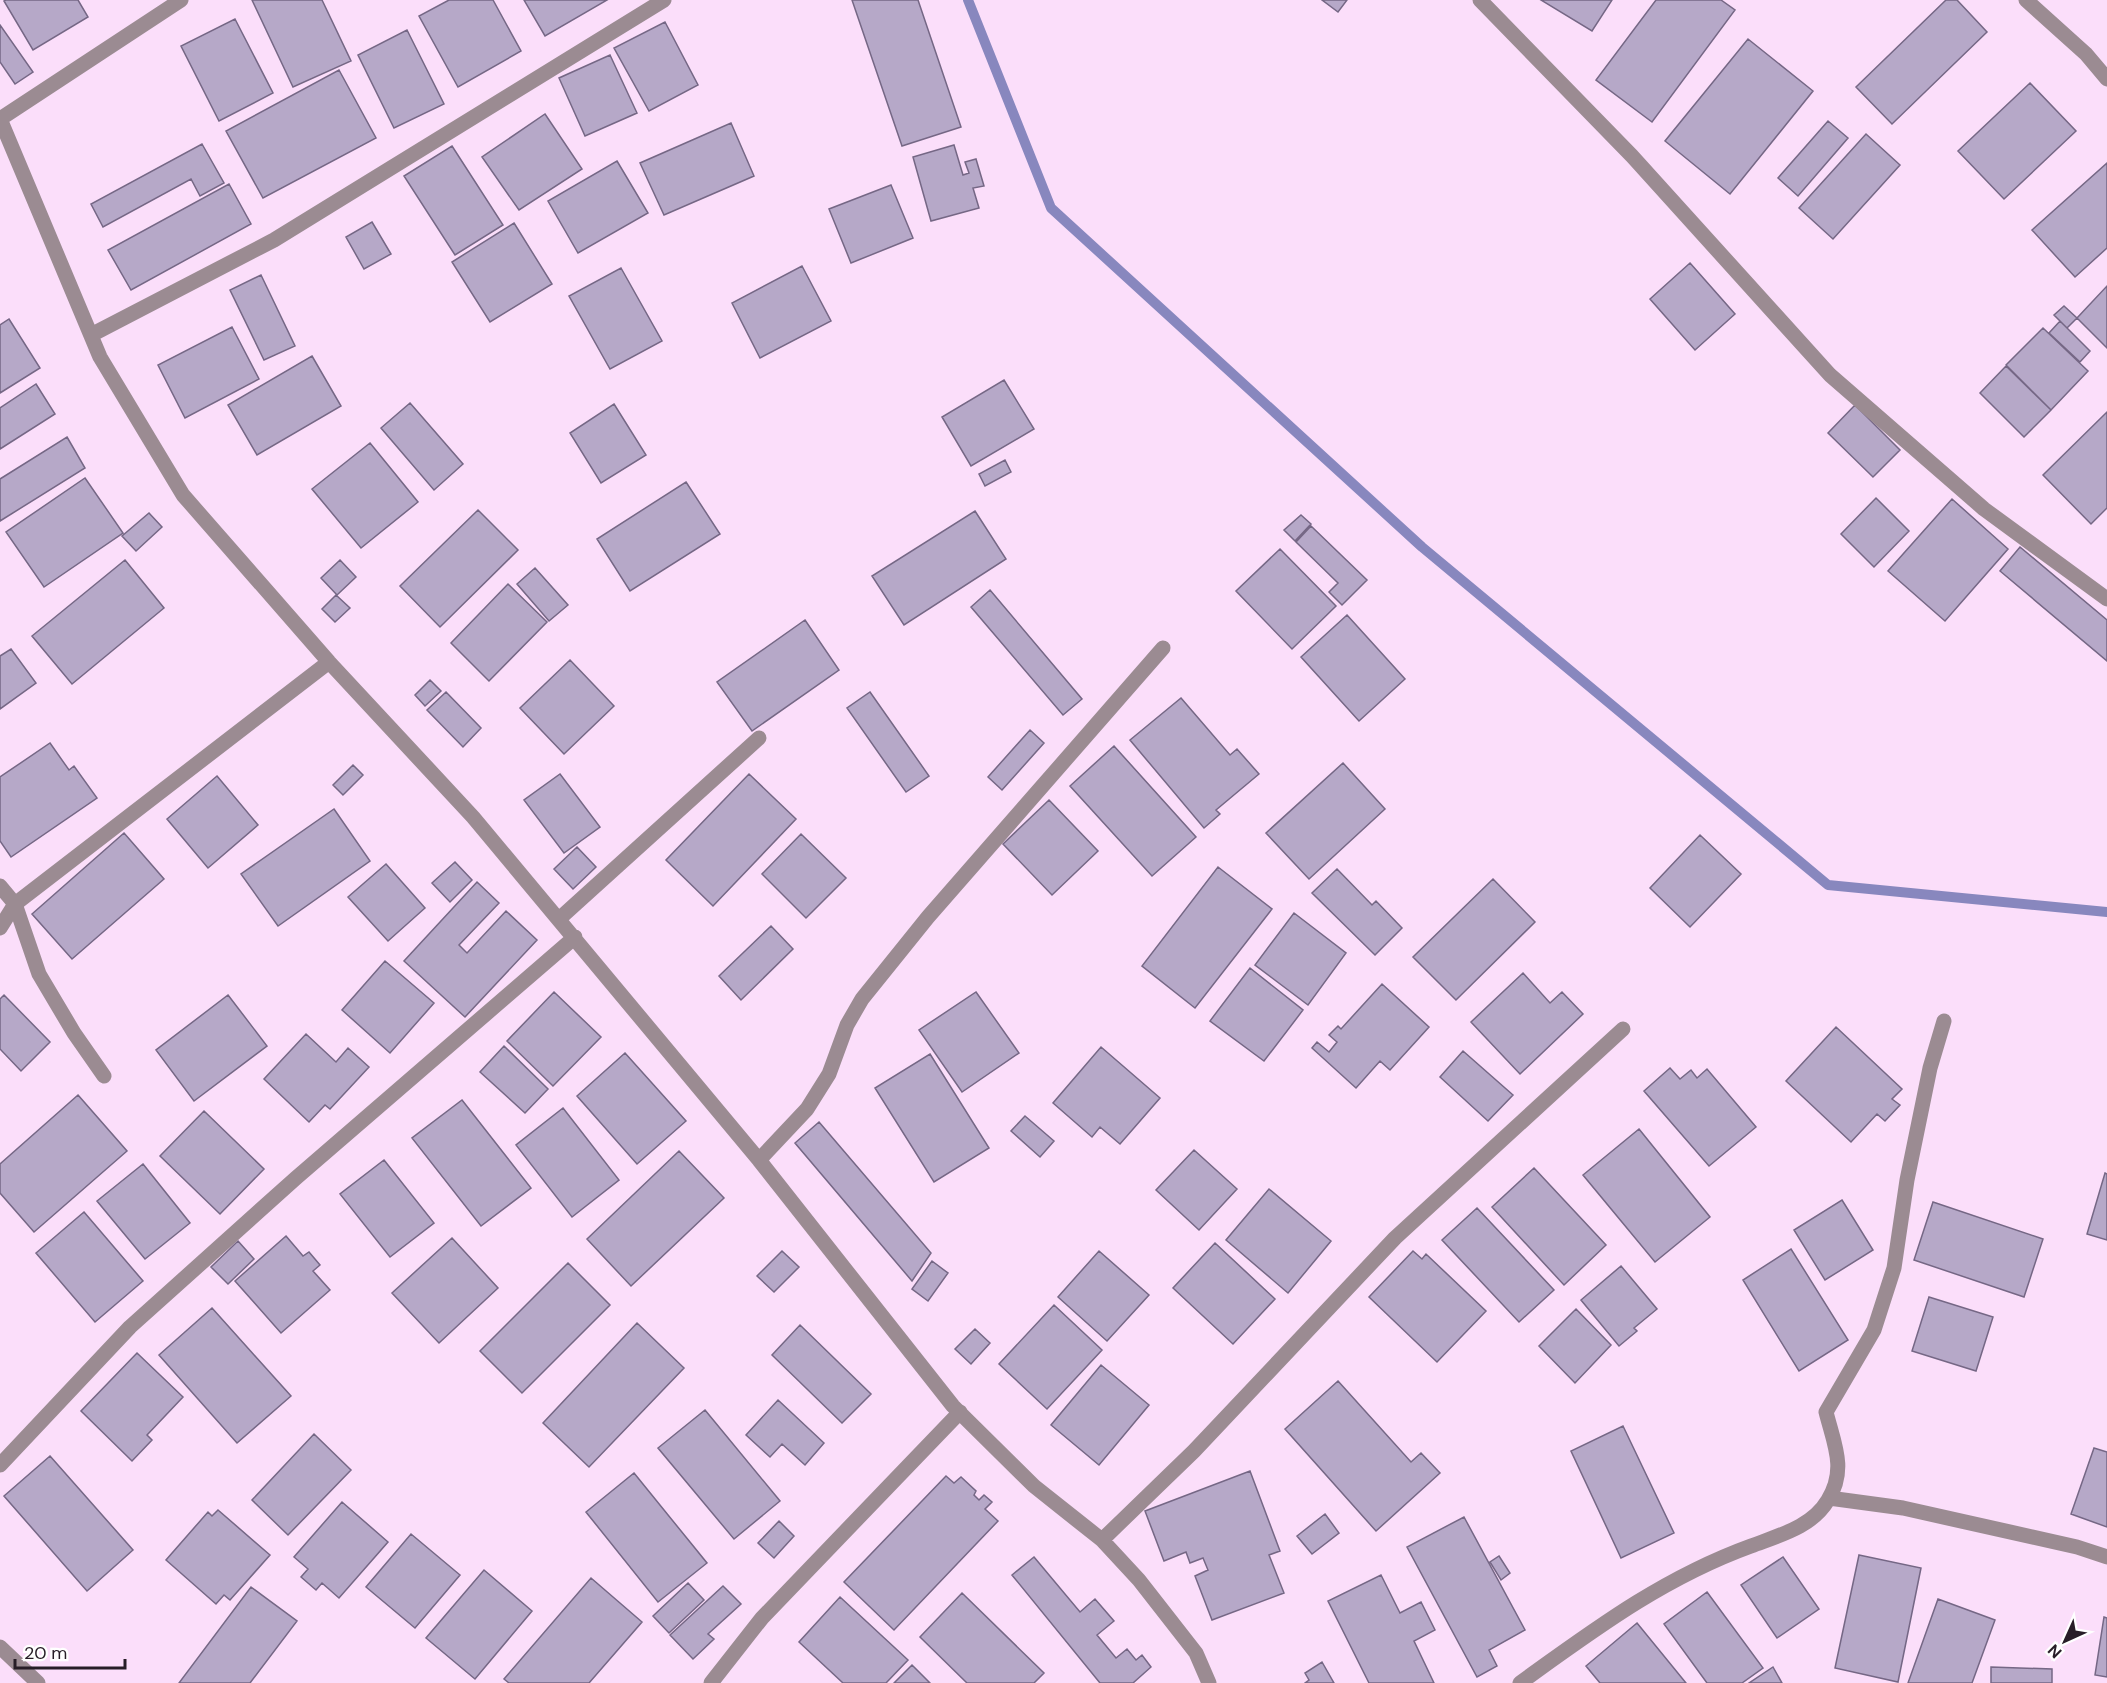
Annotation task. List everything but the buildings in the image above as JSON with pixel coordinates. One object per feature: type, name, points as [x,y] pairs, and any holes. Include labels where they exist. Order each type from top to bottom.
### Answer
[{"type":"street","points":[[181,0],[0,119],[105,366],[183,495],[329,662],[473,817],[575,937],[759,1160],[960,1413],[1034,1486],[1102,1540],[1139,1580],[1196,1653],[1209,1683]]},
{"type":"street","points":[[91,335],[274,240],[664,0]]},
{"type":"street","points":[[1480,0],[1632,156],[1830,375],[1984,509],[2107,599]]},
{"type":"street","points":[[2026,0],[2086,54],[2107,79]]},
{"type":"street","points":[[759,1160],[807,1109],[829,1074],[847,1025],[862,999],[928,917],[1163,648]]},
{"type":"street","points":[[0,928],[15,904],[329,662]]},
{"type":"street","points":[[559,919],[759,738]]},
{"type":"street","points":[[0,886],[15,904],[39,974],[74,1033],[104,1076]]},
{"type":"street","points":[[0,1465],[130,1327],[296,1178],[575,937]]},
{"type":"street","points":[[1520,1683],[1627,1606],[1721,1557],[1789,1532],[1815,1516],[1829,1498],[1841,1468],[1826,1412],[1874,1330],[1894,1268],[1909,1169],[1930,1068],[1944,1021]]},
{"type":"street","points":[[1102,1540],[1194,1451],[1395,1238],[1623,1029]]},
{"type":"street","points":[[711,1683],[762,1618],[960,1413]]},
{"type":"street","points":[[1829,1498],[1903,1508],[2077,1547],[2107,1557]]},
{"type":"street","points":[[0,1647],[38,1683]]},
{"type":"waterway","points":[[968,0],[1051,208],[1422,547],[1828,885],[2107,912]]}]
